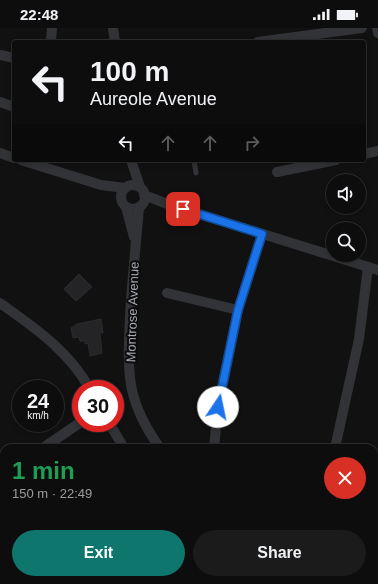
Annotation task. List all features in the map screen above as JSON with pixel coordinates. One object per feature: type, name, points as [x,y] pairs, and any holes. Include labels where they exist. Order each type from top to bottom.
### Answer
[{"type":"street","points":[[51,40],[52,28]]},
{"type":"street","points":[[113,28],[115,40]]},
{"type":"street","points":[[295,40],[362,28]]},
{"type":"street","points":[[377,28],[378,32]]},
{"type":"street","points":[[0,55],[12,58]]},
{"type":"street","points":[[0,102],[12,106]]},
{"type":"street","points":[[366,154],[378,151]]},
{"type":"street","points":[[0,154],[12,157]]},
{"type":"street","points":[[27,162],[101,185],[125,190],[141,198],[170,205],[378,270]]},
{"type":"street","name":"Montrose Avenue","points":[[131,162],[122,202],[126,207],[135,241]]},
{"type":"street","name":"Montrose Avenue","points":[[131,162],[141,198],[135,241],[129,337],[130,378],[141,417],[158,444]]},
{"type":"street","points":[[276,172],[326,162]]},
{"type":"street","points":[[126,207],[133,209],[141,198]]},
{"type":"street","points":[[214,444],[218,407],[238,310],[262,234]]},
{"type":"street","points":[[336,444],[359,339],[368,267]]},
{"type":"street","points":[[166,293],[238,310]]},
{"type":"street","points":[[0,302],[31,325],[71,360],[84,380]]},
{"type":"street","points":[[49,444],[72,428]]},
{"type":"street","points":[[114,432],[122,444]]},
{"type":"lane","points":[[194,162],[196,173]]},
{"type":"building","points":[[79,274],[92,287],[76,301],[64,289]]},
{"type":"building","points":[[101,319],[103,333],[100,333],[102,353],[90,356],[88,343],[85,344],[85,341],[80,341],[79,337],[73,338],[71,328],[77,324]]},
{"type":"route","points":[[183,209],[262,234],[238,310],[218,407]]}]
